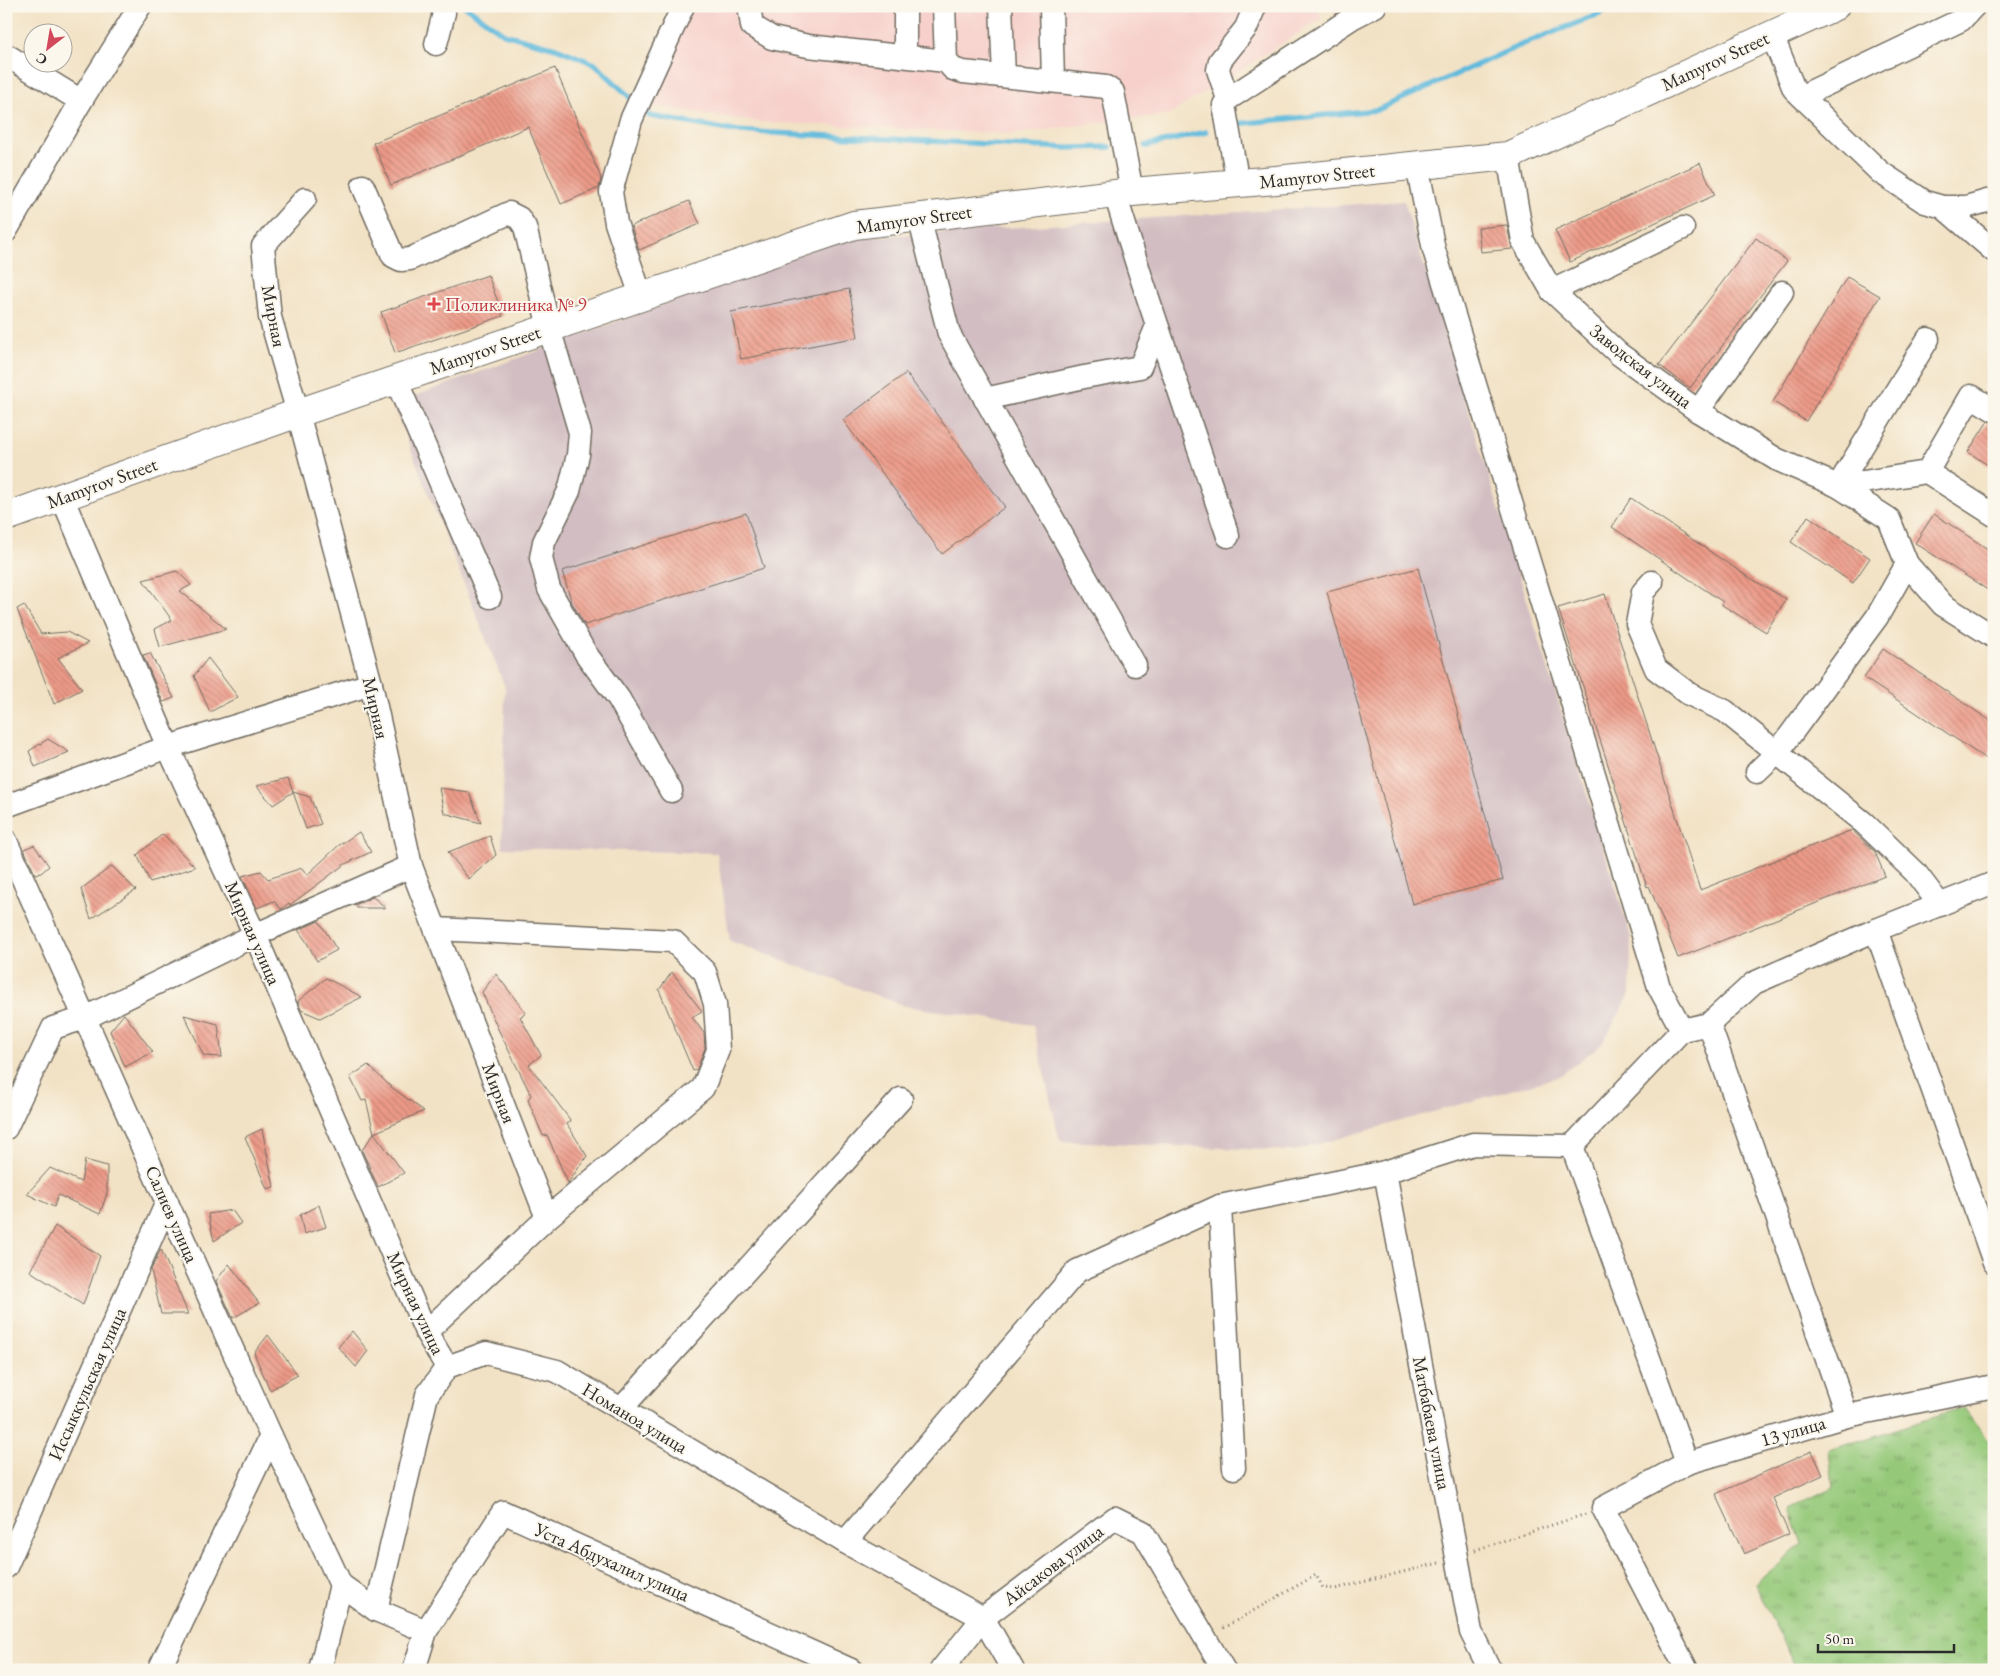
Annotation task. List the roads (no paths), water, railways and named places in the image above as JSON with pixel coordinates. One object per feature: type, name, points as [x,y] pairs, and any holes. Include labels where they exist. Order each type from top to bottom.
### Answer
[{"type":"main road","name":"Mamyrov Street","points":[[6,517],[298,413],[854,225],[1123,193],[1238,184],[1508,156],[1835,6]]},
{"type":"street","points":[[6,231],[81,101],[140,6]]},
{"type":"street","points":[[436,44],[444,13],[441,6]]},
{"type":"street","points":[[641,296],[616,222],[611,192],[631,120],[683,6]]},
{"type":"street","points":[[752,6],[750,12],[752,26],[772,38],[808,46],[946,61]]},
{"type":"street","points":[[905,6],[905,56]]},
{"type":"street","points":[[944,6],[946,61],[953,69],[963,72],[1106,87],[1113,92],[1123,193],[1157,326],[1228,536]]},
{"type":"street","points":[[1001,6],[1004,76]]},
{"type":"street","points":[[1051,6],[1053,81]]},
{"type":"street","points":[[1228,99],[1218,70],[1220,61],[1246,28],[1255,6]]},
{"type":"street","points":[[1238,184],[1224,105],[1228,99],[1352,18],[1375,6]]},
{"type":"street","points":[[1802,96],[1961,20],[1974,6]]},
{"type":"street","points":[[1772,35],[1794,89],[1880,172],[1925,202],[1943,207],[1966,207],[1994,199]]},
{"type":"street","points":[[6,55],[81,101]]},
{"type":"street","name":"Заводская улица","points":[[1508,156],[1522,241],[1552,291],[1619,354],[1698,411],[1776,459],[1838,486],[1889,519],[1907,564],[1943,605],[1994,637]]},
{"type":"street","points":[[1417,165],[1434,250],[1659,987],[1682,1030]]},
{"type":"street","points":[[363,186],[393,256],[401,260],[410,258],[509,213],[519,218],[525,227],[549,328],[580,433],[578,455],[569,491],[544,542],[541,558],[549,589],[586,654],[619,699],[671,791]]},
{"type":"street","name":"Мирная","points":[[305,199],[263,246],[270,317],[298,413],[371,684],[412,866],[547,1218]]},
{"type":"street","points":[[1943,207],[1994,251]]},
{"type":"street","points":[[919,217],[949,334],[1135,664]]},
{"type":"street","points":[[1552,291],[1683,228]]},
{"type":"street","points":[[1698,411],[1782,292]]},
{"type":"street","points":[[985,399],[1084,376],[1140,367],[1157,326]]},
{"type":"street","points":[[1838,486],[1928,340]]},
{"type":"street","points":[[396,380],[490,597]]},
{"type":"street","points":[[1927,472],[1970,396],[1994,410]]},
{"type":"street","points":[[1838,486],[1927,472],[1994,515]]},
{"type":"street","name":"Мирная улица","points":[[62,497],[168,747],[255,935],[426,1332],[447,1367]]},
{"type":"street","points":[[1757,772],[1777,753],[1877,617],[1907,564]]},
{"type":"street","points":[[1652,582],[1643,592],[1637,624],[1656,669],[1689,694],[1724,711],[1864,823],[1915,872],[1940,905]]},
{"type":"street","points":[[6,806],[168,747],[371,684]]},
{"type":"street","name":"Салиев улица","points":[[6,841],[271,1436],[341,1585]]},
{"type":"street","points":[[6,1128],[53,1028],[85,1018],[255,935],[412,866]]},
{"type":"street","points":[[845,1542],[1077,1271],[1220,1206],[1385,1172],[1473,1144],[1572,1146],[1682,1030],[1709,1024],[1754,983],[1876,930],[1994,883]]},
{"type":"street","points":[[426,1332],[547,1218],[703,1088],[718,1050],[715,1004],[705,972],[673,941],[436,929]]},
{"type":"street","points":[[1876,930],[1994,1262]]},
{"type":"street","points":[[1709,1024],[1846,1416]]},
{"type":"street","points":[[621,1409],[901,1099]]},
{"type":"street","points":[[1572,1146],[1687,1463]]},
{"type":"street","name":"Матбабаева улица","points":[[1385,1172],[1471,1632],[1490,1670]]},
{"type":"street","name":"Иссыккульская улица","points":[[6,1567],[167,1202]]},
{"type":"street","points":[[1220,1206],[1234,1468]]},
{"type":"street","name":"Номаноа улица","points":[[447,1367],[486,1353],[557,1371],[845,1542],[983,1618]]},
{"type":"street","points":[[376,1610],[427,1395],[447,1367]]},
{"type":"street","name":"13 улица","points":[[1687,1670],[1603,1508],[1687,1463],[1846,1416],[1994,1386]]},
{"type":"street","points":[[159,1670],[271,1436]]},
{"type":"street","name":"Уста Абдухалил улица","points":[[414,1670],[426,1631],[503,1512],[851,1670]]},
{"type":"street","name":"Айсакова улица","points":[[983,1618],[1115,1518],[1143,1532],[1224,1670]]},
{"type":"street","points":[[320,1670],[341,1585],[376,1610],[426,1631]]},
{"type":"street","points":[[941,1670],[983,1618],[1013,1670]]},
{"type":"waterway","points":[[465,6],[504,34],[556,48],[595,64],[634,101]]},
{"type":"waterway","points":[[1235,124],[1377,110],[1521,45],[1620,6]]},
{"type":"waterway","points":[[642,109],[650,116],[734,131],[1067,148],[1110,147]]},
{"type":"waterway","points":[[1146,146],[1206,132]]},
{"type":"place","name":"Поликлиника № 9","points":[[434,304]]}]
